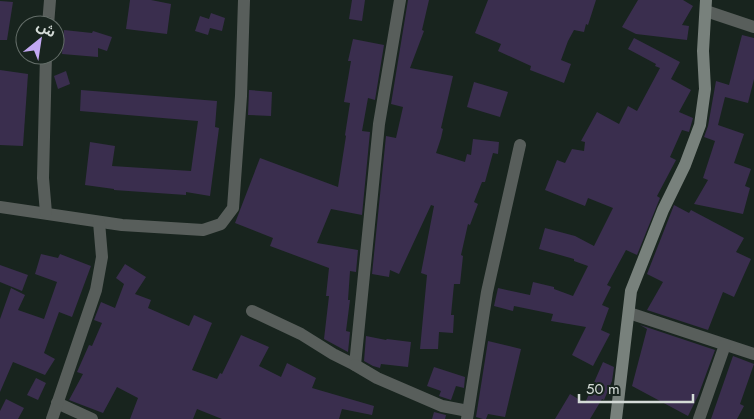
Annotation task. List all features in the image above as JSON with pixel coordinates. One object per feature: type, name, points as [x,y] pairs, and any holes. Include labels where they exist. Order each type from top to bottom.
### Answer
[{"type":"street","points":[[49,15],[50,0]]},
{"type":"street","points":[[0,207],[99,222],[203,230],[221,224],[233,208],[241,106],[244,0]]},
{"type":"street","points":[[356,365],[379,124],[400,0]]},
{"type":"street","points":[[616,419],[631,291],[663,210],[685,165],[700,125],[705,88],[706,6],[754,27]]},
{"type":"street","points":[[46,65],[43,178],[46,213]]},
{"type":"street","points":[[252,311],[301,334],[377,378],[434,403],[468,415],[487,292],[520,146]]},
{"type":"street","points":[[52,419],[96,290],[102,257],[99,222]]},
{"type":"street","points":[[629,313],[754,354]]},
{"type":"street","points":[[699,419],[725,345]]},
{"type":"street","points":[[57,404],[92,419]]},
{"type":"building","points":[[130,0],[151,0],[171,4],[167,34],[126,29]]},
{"type":"building","points":[[352,0],[365,0],[362,21],[349,19]]},
{"type":"building","points":[[408,0],[429,0],[422,30],[424,31],[410,68],[453,76],[441,128],[443,129],[436,153],[465,162],[467,154],[471,155],[473,139],[499,142],[498,154],[493,153],[485,182],[482,182],[474,202],[478,204],[470,225],[468,224],[461,255],[463,256],[460,284],[454,284],[451,315],[454,315],[453,333],[439,332],[438,349],[420,349],[427,275],[421,273],[434,206],[431,205],[399,274],[390,270],[389,277],[372,274],[386,136],[396,138],[403,107],[391,104]]},
{"type":"building","points":[[488,0],[596,0],[584,32],[574,30],[568,41],[561,60],[571,64],[564,83],[530,70],[531,66],[498,51],[501,44],[475,33]]},
{"type":"building","points":[[638,0],[683,0],[693,6],[682,25],[689,26],[687,40],[636,34],[622,27]]},
{"type":"building","points":[[0,1],[13,2],[7,40],[0,40]]},
{"type":"building","points":[[211,13],[225,18],[222,31],[210,28],[208,35],[195,31],[200,16],[209,19]]},
{"type":"building","points":[[65,30],[92,33],[93,31],[112,37],[107,51],[98,48],[98,57],[65,54]]},
{"type":"building","points":[[742,35],[754,38],[754,79],[748,103],[725,97],[718,125],[744,134],[734,163],[751,169],[745,186],[750,188],[743,214],[694,204],[708,180],[703,178],[715,141],[704,137],[708,126],[716,81],[729,85]]},
{"type":"building","points":[[634,38],[680,62],[671,79],[691,90],[679,112],[693,118],[689,132],[682,130],[670,157],[676,160],[657,196],[660,198],[637,255],[626,250],[607,285],[611,287],[602,305],[609,308],[601,330],[610,334],[593,366],[572,355],[586,327],[551,321],[553,314],[514,306],[513,311],[494,306],[498,288],[530,295],[533,282],[554,287],[554,289],[573,296],[588,266],[574,261],[574,259],[539,249],[545,228],[575,236],[594,246],[613,208],[588,198],[585,206],[545,190],[557,160],[565,163],[572,149],[584,151],[585,142],[581,141],[597,112],[619,124],[628,106],[637,111],[660,68],[628,49]]},
{"type":"building","points":[[353,39],[384,45],[375,100],[368,98],[362,131],[370,132],[362,215],[331,209],[317,243],[358,250],[356,272],[350,271],[348,300],[350,300],[346,331],[350,332],[348,352],[324,339],[329,296],[326,296],[329,268],[270,246],[273,238],[235,223],[260,158],[338,187],[350,103],[344,102],[351,61],[348,61]]},
{"type":"building","points":[[0,70],[28,74],[23,146],[0,145]]},
{"type":"building","points":[[66,71],[70,84],[58,89],[54,76]]},
{"type":"building","points":[[474,82],[508,92],[500,117],[467,107]]},
{"type":"building","points":[[81,90],[217,101],[215,127],[219,128],[210,196],[186,192],[186,195],[114,190],[85,185],[90,142],[115,146],[112,166],[191,171],[198,121],[80,111]]},
{"type":"building","points":[[249,90],[272,92],[271,116],[248,115]]},
{"type":"building","points":[[674,205],[689,213],[691,210],[744,238],[736,252],[751,259],[734,297],[723,292],[708,330],[647,310],[663,282],[647,274]]},
{"type":"building","points":[[41,254],[58,258],[60,254],[91,266],[72,317],[59,312],[44,353],[55,359],[45,375],[13,362],[0,392],[0,319],[11,288],[25,295],[18,310],[44,319],[57,282],[35,274]]},
{"type":"building","points":[[125,264],[146,277],[135,294],[151,300],[148,308],[189,326],[194,315],[212,323],[192,370],[217,379],[220,373],[222,374],[241,335],[269,347],[259,366],[281,377],[287,363],[316,378],[312,388],[374,406],[372,415],[342,409],[339,419],[222,419],[197,409],[193,419],[130,419],[138,398],[117,387],[103,413],[69,400],[83,374],[77,372],[89,345],[92,346],[102,323],[94,320],[101,302],[115,308],[124,284],[116,278]]},
{"type":"building","points":[[0,265],[28,275],[22,291],[0,282]]},
{"type":"building","points":[[640,325],[715,350],[698,396],[688,416],[632,386],[647,329]]},
{"type":"building","points":[[366,336],[411,342],[408,367],[381,364],[380,368],[364,361]]},
{"type":"building","points":[[488,341],[521,349],[505,417],[488,414],[486,419],[483,419],[476,417]]},
{"type":"building","points":[[733,356],[754,364],[740,404],[744,406],[737,419],[711,419]]},
{"type":"building","points":[[603,362],[614,367],[612,381],[604,400],[602,399],[590,419],[555,419],[570,394],[585,403]]},
{"type":"building","points":[[434,367],[465,377],[464,388],[456,386],[451,400],[439,396],[441,391],[427,386]]},
{"type":"building","points":[[36,378],[46,383],[38,400],[27,395]]},
{"type":"building","points":[[6,399],[24,408],[18,419],[0,419],[0,411]]},
{"type":"building","points":[[434,412],[446,415],[445,419],[432,419]]}]
